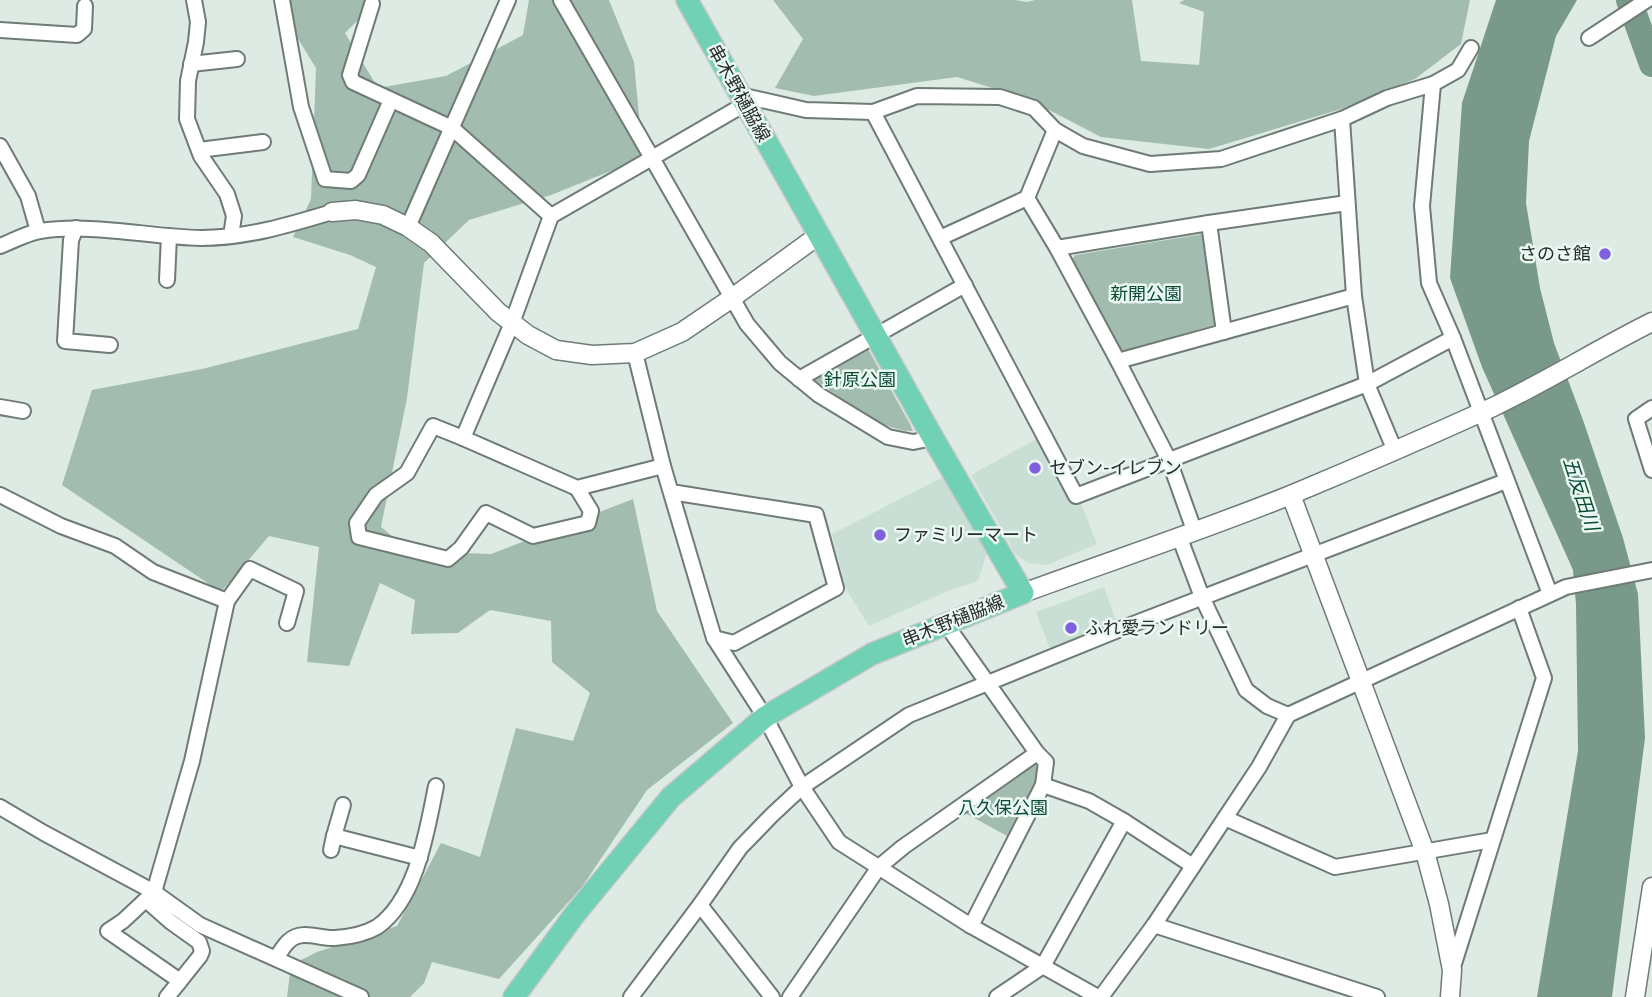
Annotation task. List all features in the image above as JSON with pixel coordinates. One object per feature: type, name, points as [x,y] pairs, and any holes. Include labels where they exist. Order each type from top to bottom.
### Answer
[{"type":"main road","name":"串木野樋脇線","points":[[514,997],[575,914],[671,797],[765,718],[872,654],[1023,593],[687,0]]},
{"type":"street","points":[[194,0],[198,22],[188,81],[187,119],[201,156],[227,194],[234,216],[231,236]]},
{"type":"street","points":[[282,0],[301,107],[325,179],[351,181],[358,175],[391,100]]},
{"type":"street","points":[[408,227],[508,0]]},
{"type":"street","points":[[561,0],[747,324],[760,341],[780,363],[819,396],[888,437],[913,442],[933,438]]},
{"type":"street","points":[[1589,38],[1647,0]]},
{"type":"street","points":[[368,1],[351,75],[354,82],[452,128],[551,216]]},
{"type":"street","points":[[0,30],[77,35],[84,29],[85,6]]},
{"type":"street","points":[[463,438],[512,323],[551,216],[652,159],[743,100],[806,110],[873,112],[917,96],[1000,97],[1034,108],[1055,130],[1083,146],[1150,164],[1221,159],[1342,119],[1387,98],[1433,84],[1458,70],[1471,48]]},
{"type":"street","points":[[191,64],[237,59]]},
{"type":"street","points":[[1433,84],[1422,206],[1429,283],[1487,409],[1506,481],[1550,594]]},
{"type":"street","points":[[873,112],[1076,496],[1367,384],[1453,338]]},
{"type":"street","points":[[1342,119],[1354,296],[1367,384],[1395,451]]},
{"type":"street","points":[[940,238],[1027,198],[1055,130]]},
{"type":"street","points":[[199,150],[263,142]]},
{"type":"street","points":[[0,146],[28,196],[37,231]]},
{"type":"street","points":[[1027,198],[1118,361],[1168,460],[1202,597],[1245,690],[1267,706],[1288,715]]},
{"type":"street","points":[[1057,248],[1347,203]]},
{"type":"street","points":[[0,246],[37,231],[76,228],[202,238],[231,236],[278,228],[332,212],[356,209],[383,215],[408,227],[431,243],[499,312],[528,335],[556,350],[593,355],[635,353],[682,332],[819,235]]},
{"type":"street","points":[[1209,223],[1224,332]]},
{"type":"street","points":[[76,228],[71,240],[65,341],[110,345]]},
{"type":"street","points":[[167,280],[169,236]]},
{"type":"street","points":[[799,379],[965,285]]},
{"type":"street","points":[[1118,361],[1354,296]]},
{"type":"street","points":[[1023,593],[1291,495],[1395,451],[1550,378],[1652,322]]},
{"type":"street","points":[[635,353],[663,466],[714,638],[765,718],[802,787],[839,842],[971,926],[1099,997],[1154,925],[1226,818],[1288,715],[1566,587],[1652,570]]},
{"type":"street","points":[[0,407],[23,411]]},
{"type":"street","points":[[1652,408],[1636,419],[1652,470]]},
{"type":"street","points":[[433,426],[463,438],[577,488],[592,511],[588,523],[533,536],[486,513],[461,548],[448,559],[359,537],[357,523],[376,495],[407,473],[433,426]]},
{"type":"street","points":[[577,488],[663,466]]},
{"type":"street","points":[[631,997],[740,848],[802,787],[909,715],[1128,626],[1506,481]]},
{"type":"street","points":[[671,492],[816,515],[836,588],[734,643],[714,638]]},
{"type":"street","points":[[0,495],[61,526],[115,546],[153,572],[227,601]]},
{"type":"street","points":[[1291,495],[1425,852],[1452,970]]},
{"type":"street","points":[[180,981],[108,931],[150,896],[192,761],[227,601],[250,569],[296,591],[287,623]]},
{"type":"street","points":[[1450,997],[1452,970],[1544,678],[1519,608]]},
{"type":"street","points":[[945,623],[1046,762],[1043,785],[971,926]]},
{"type":"street","points":[[790,997],[879,867],[903,847],[1037,753]]},
{"type":"street","points":[[1043,785],[1089,802],[1124,821],[1192,866]]},
{"type":"street","points":[[276,958],[290,940],[307,934],[332,938],[356,936],[376,927],[393,911],[406,891],[420,858],[436,786]]},
{"type":"street","points":[[342,805],[333,843],[420,858]]},
{"type":"street","points":[[0,807],[200,925],[361,997]]},
{"type":"street","points":[[1226,818],[1335,867],[1492,840]]},
{"type":"street","points":[[997,997],[1043,966],[1124,821]]},
{"type":"street","points":[[1635,997],[1652,887]]},
{"type":"street","points":[[150,896],[171,922],[199,942],[202,951],[167,997]]},
{"type":"street","points":[[700,905],[772,997]]},
{"type":"street","points":[[1154,925],[1354,994],[1377,997]]},
{"type":"shaded area","points":[[1038,438],[1073,505],[1081,503],[1097,544],[1047,565],[1029,563],[1016,555],[971,475]]},
{"type":"shaded area","points":[[943,477],[987,552],[978,581],[948,591],[869,626],[846,589],[832,534]]},
{"type":"shaded area","points":[[1104,587],[1117,624],[1050,649],[1036,612]]},
{"type":"green space","points":[[274,0],[378,0],[345,33],[378,88],[446,76],[523,35],[529,0],[609,0],[634,62],[643,158],[551,195],[469,220],[424,263],[407,398],[381,527],[410,551],[491,554],[633,499],[657,611],[733,723],[647,790],[582,887],[499,979],[432,962],[424,983],[410,997],[287,997],[291,965],[317,952],[397,926],[441,843],[480,857],[516,728],[573,741],[590,693],[552,662],[551,621],[490,610],[458,633],[411,634],[415,600],[380,583],[349,666],[307,662],[319,547],[269,536],[221,592],[62,485],[92,390],[202,369],[358,329],[376,267],[350,255],[293,237],[311,199],[316,68]]},
{"type":"green space","points":[[773,0],[1132,0],[1141,61],[1199,65],[1204,12],[1179,3],[1184,0],[1470,0],[1461,44],[1415,79],[1338,110],[1209,149],[1101,137],[1028,99],[957,77],[814,96],[775,88],[803,39]]},
{"type":"green space","name":"新開公園","points":[[1203,234],[1217,324],[1125,351],[1119,349],[1072,260],[1075,255]]},
{"type":"green space","name":"針原公園","points":[[868,349],[913,431],[901,430],[875,420],[813,379]]},
{"type":"green space","name":"八久保公園","points":[[1032,761],[1039,769],[1029,807],[1009,837],[965,813],[966,807]]},
{"type":"water","name":"五反田川","points":[[1496,0],[1577,0],[1556,36],[1529,141],[1526,203],[1540,288],[1554,343],[1623,538],[1638,594],[1645,738],[1612,997],[1537,997],[1578,751],[1573,570],[1482,367],[1450,278],[1462,103]]},
{"type":"waterway","points":[[1629,0],[1652,64]]},
{"type":"place","name":"さのさ館","points":[[1605,254]]},
{"type":"place","name":"セブン-イレブン","points":[[1035,468]]},
{"type":"place","name":"ファミリーマート","points":[[880,535]]},
{"type":"place","name":"ふれ愛ランドリー","points":[[1071,628]]}]
